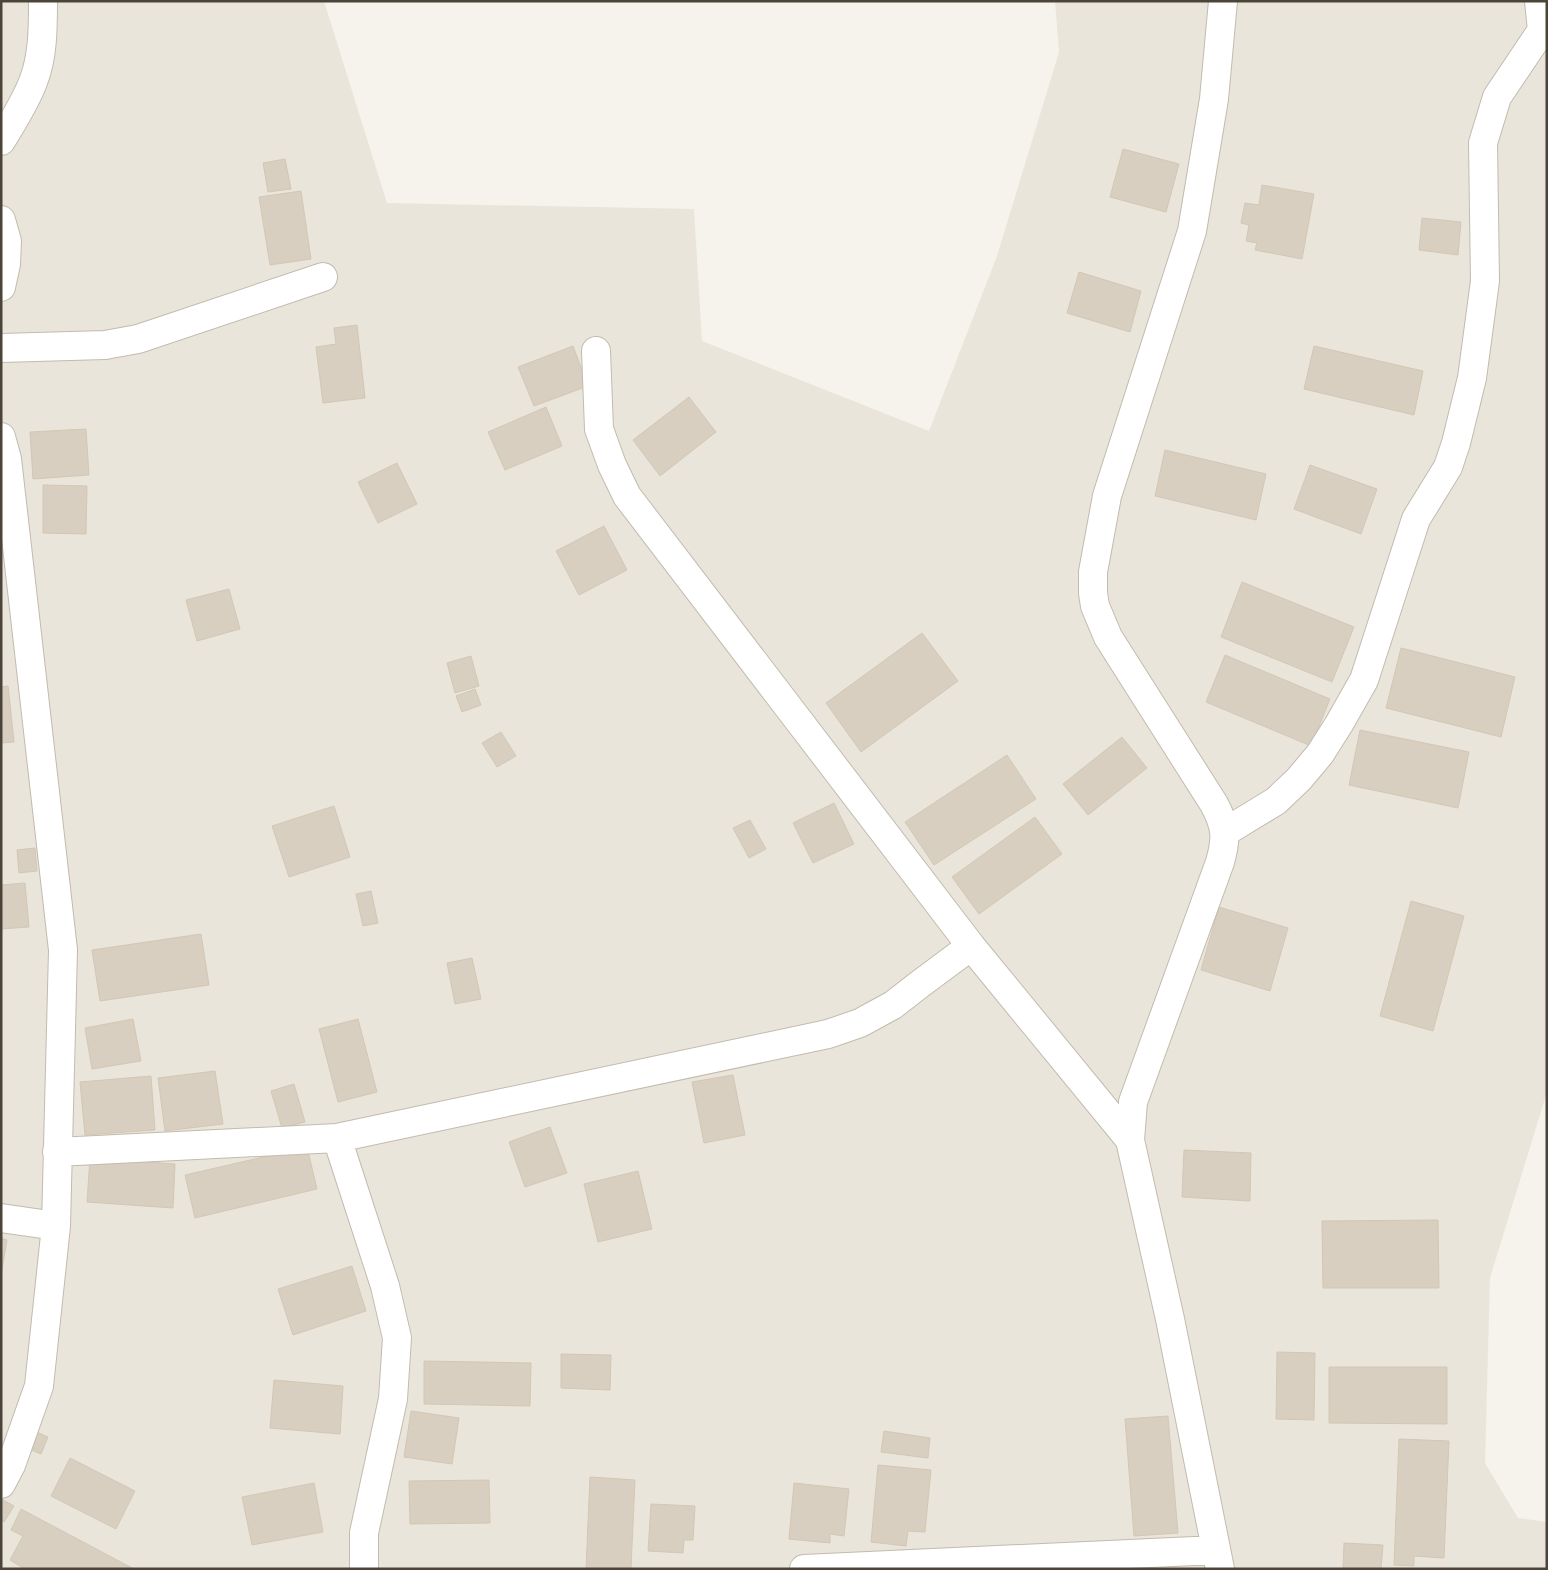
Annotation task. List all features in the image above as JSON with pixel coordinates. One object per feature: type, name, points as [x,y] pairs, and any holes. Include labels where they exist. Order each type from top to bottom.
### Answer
[{"type":"street","points":[[1,141],[33,82],[43,30],[43,1]]},
{"type":"street","points":[[804,1569],[1218,1559],[1170,1318],[1130,1140],[1133,1102],[1220,862],[1224,848],[1225,832],[1222,818],[1214,804],[1108,637],[1095,606],[1093,572],[1107,496],[1192,231],[1214,99],[1223,1]]},
{"type":"street","points":[[1225,832],[1276,801],[1299,779],[1315,760],[1334,731],[1364,680],[1416,519],[1448,467],[1472,378],[1485,281],[1483,143],[1497,97],[1542,30],[1539,1]]},
{"type":"street","points":[[1,220],[7,241],[6,264],[1,287]]},
{"type":"street","points":[[1,348],[105,345],[138,339],[323,277]]},
{"type":"street","points":[[596,351],[599,429],[612,466],[628,496],[971,946],[1130,1140]]},
{"type":"street","points":[[1,437],[7,458],[63,950],[56,1226],[39,1386],[11,1465],[1,1484]]},
{"type":"street","points":[[57,1152],[337,1138],[828,1034],[860,1024],[893,1005],[971,946]]},
{"type":"street","points":[[337,1138],[385,1286],[397,1338],[393,1399],[364,1533],[364,1569]]},
{"type":"street","points":[[1,1218],[56,1226]]},
{"type":"shaded area","points":[[1,1],[324,1],[387,203],[694,209],[702,341],[929,431],[997,256],[1059,52],[1055,1],[1547,1],[1547,1092],[1490,1278],[1485,1463],[1518,1518],[1547,1522],[1547,1569],[1,1569]]},
{"type":"building","points":[[1123,149],[1179,164],[1166,212],[1110,197]]},
{"type":"building","points":[[285,159],[291,189],[268,192],[263,163]]},
{"type":"building","points":[[1262,185],[1314,194],[1302,259],[1255,250],[1257,243],[1246,241],[1249,225],[1241,223],[1245,203],[1259,205]]},
{"type":"building","points":[[301,191],[311,259],[270,265],[259,197]]},
{"type":"building","points":[[1422,218],[1461,222],[1458,255],[1419,250]]},
{"type":"building","points":[[1079,272],[1141,291],[1130,332],[1067,313]]},
{"type":"building","points":[[357,325],[365,398],[323,403],[316,347],[336,344],[334,328]]},
{"type":"building","points":[[573,346],[588,386],[534,406],[518,367]]},
{"type":"building","points":[[1314,346],[1423,371],[1414,415],[1304,389]]},
{"type":"building","points":[[689,397],[716,432],[660,476],[633,440]]},
{"type":"building","points":[[546,407],[562,446],[505,470],[488,432]]},
{"type":"building","points":[[86,429],[89,475],[33,479],[30,432]]},
{"type":"building","points":[[1165,450],[1266,474],[1256,520],[1155,496]]},
{"type":"building","points":[[397,463],[417,504],[378,523],[358,482]]},
{"type":"building","points":[[1310,465],[1377,489],[1361,534],[1294,509]]},
{"type":"building","points":[[43,485],[87,486],[86,534],[43,533]]},
{"type":"building","points":[[604,526],[627,570],[579,595],[556,551]]},
{"type":"building","points":[[1242,582],[1354,627],[1332,682],[1221,637]]},
{"type":"building","points":[[229,589],[240,629],[197,641],[186,600]]},
{"type":"building","points":[[922,633],[958,681],[861,752],[826,703]]},
{"type":"building","points":[[1401,648],[1515,677],[1501,737],[1386,708]]},
{"type":"building","points":[[1225,655],[1330,699],[1311,746],[1206,702]]},
{"type":"building","points":[[471,656],[479,686],[455,693],[447,663]]},
{"type":"building","points":[[8,686],[14,742],[1,743],[1,687]]},
{"type":"building","points":[[475,689],[481,705],[462,712],[456,696]]},
{"type":"building","points":[[1360,730],[1469,752],[1458,808],[1349,785]]},
{"type":"building","points":[[501,732],[516,756],[497,767],[482,743]]},
{"type":"building","points":[[1122,737],[1147,768],[1088,815],[1063,784]]},
{"type":"building","points":[[1007,755],[1036,799],[934,865],[905,822]]},
{"type":"building","points":[[834,803],[854,844],[813,863],[793,823]]},
{"type":"building","points":[[334,806],[350,857],[289,877],[272,826]]},
{"type":"building","points":[[1035,817],[1062,854],[979,914],[952,877]]},
{"type":"building","points":[[750,820],[766,849],[749,858],[733,828]]},
{"type":"building","points":[[35,848],[37,871],[19,873],[17,850]]},
{"type":"building","points":[[25,883],[29,927],[1,929],[1,885]]},
{"type":"building","points":[[371,891],[378,923],[363,926],[356,894]]},
{"type":"building","points":[[1411,901],[1464,916],[1433,1031],[1380,1016]]},
{"type":"building","points":[[1219,907],[1288,928],[1270,991],[1201,970]]},
{"type":"building","points":[[201,934],[209,985],[100,1001],[92,950]]},
{"type":"building","points":[[472,958],[481,999],[455,1004],[447,963]]},
{"type":"building","points":[[133,1019],[141,1061],[92,1069],[85,1028]]},
{"type":"building","points":[[358,1019],[377,1092],[338,1102],[319,1029]]},
{"type":"building","points":[[215,1071],[223,1124],[165,1131],[158,1078]]},
{"type":"building","points":[[733,1075],[745,1135],[704,1143],[692,1082]]},
{"type":"building","points":[[151,1076],[155,1130],[85,1135],[80,1082]]},
{"type":"building","points":[[294,1084],[305,1122],[282,1128],[271,1091]]},
{"type":"building","points":[[550,1127],[567,1173],[525,1187],[509,1142]]},
{"type":"building","points":[[307,1147],[317,1189],[195,1218],[185,1175]]},
{"type":"building","points":[[1184,1150],[1251,1153],[1250,1201],[1182,1197]]},
{"type":"building","points":[[90,1158],[175,1164],[173,1208],[87,1202]]},
{"type":"building","points":[[638,1171],[652,1229],[598,1242],[584,1184]]},
{"type":"building","points":[[1438,1220],[1439,1288],[1323,1288],[1322,1221]]},
{"type":"building","points":[[1,1238],[7,1240],[1,1275]]},
{"type":"building","points":[[352,1266],[366,1311],[293,1335],[278,1289]]},
{"type":"building","points":[[1277,1352],[1315,1353],[1314,1420],[1276,1419]]},
{"type":"building","points":[[561,1354],[611,1355],[610,1390],[561,1388]]},
{"type":"building","points":[[424,1361],[531,1363],[530,1406],[424,1404]]},
{"type":"building","points":[[1329,1367],[1447,1367],[1447,1424],[1329,1423]]},
{"type":"building","points":[[274,1380],[343,1386],[340,1434],[270,1428]]},
{"type":"building","points":[[411,1411],[459,1418],[452,1464],[404,1457]]},
{"type":"building","points":[[1168,1416],[1178,1533],[1134,1536],[1125,1419]]},
{"type":"building","points":[[34,1431],[48,1437],[41,1454],[27,1448]]},
{"type":"building","points":[[884,1431],[930,1438],[928,1458],[881,1452]]},
{"type":"building","points":[[1399,1439],[1449,1441],[1444,1558],[1414,1556],[1414,1566],[1394,1565]]},
{"type":"building","points":[[70,1458],[135,1491],[116,1529],[51,1496]]},
{"type":"building","points":[[878,1465],[931,1470],[925,1532],[908,1531],[906,1546],[871,1542]]},
{"type":"building","points":[[590,1477],[635,1480],[631,1569],[586,1569]]},
{"type":"building","points":[[489,1480],[490,1523],[410,1524],[409,1481]]},
{"type":"building","points":[[314,1483],[323,1532],[252,1545],[242,1497]]},
{"type":"building","points":[[794,1483],[849,1489],[844,1536],[830,1534],[830,1543],[789,1539]]},
{"type":"building","points":[[3,1500],[14,1506],[4,1522],[1,1520],[1,1502]]},
{"type":"building","points":[[651,1504],[695,1506],[693,1540],[684,1540],[683,1553],[648,1551]]},
{"type":"building","points":[[21,1509],[134,1569],[25,1569],[10,1560],[23,1536],[11,1530]]},
{"type":"building","points":[[1344,1543],[1383,1545],[1381,1569],[1343,1569]]}]
